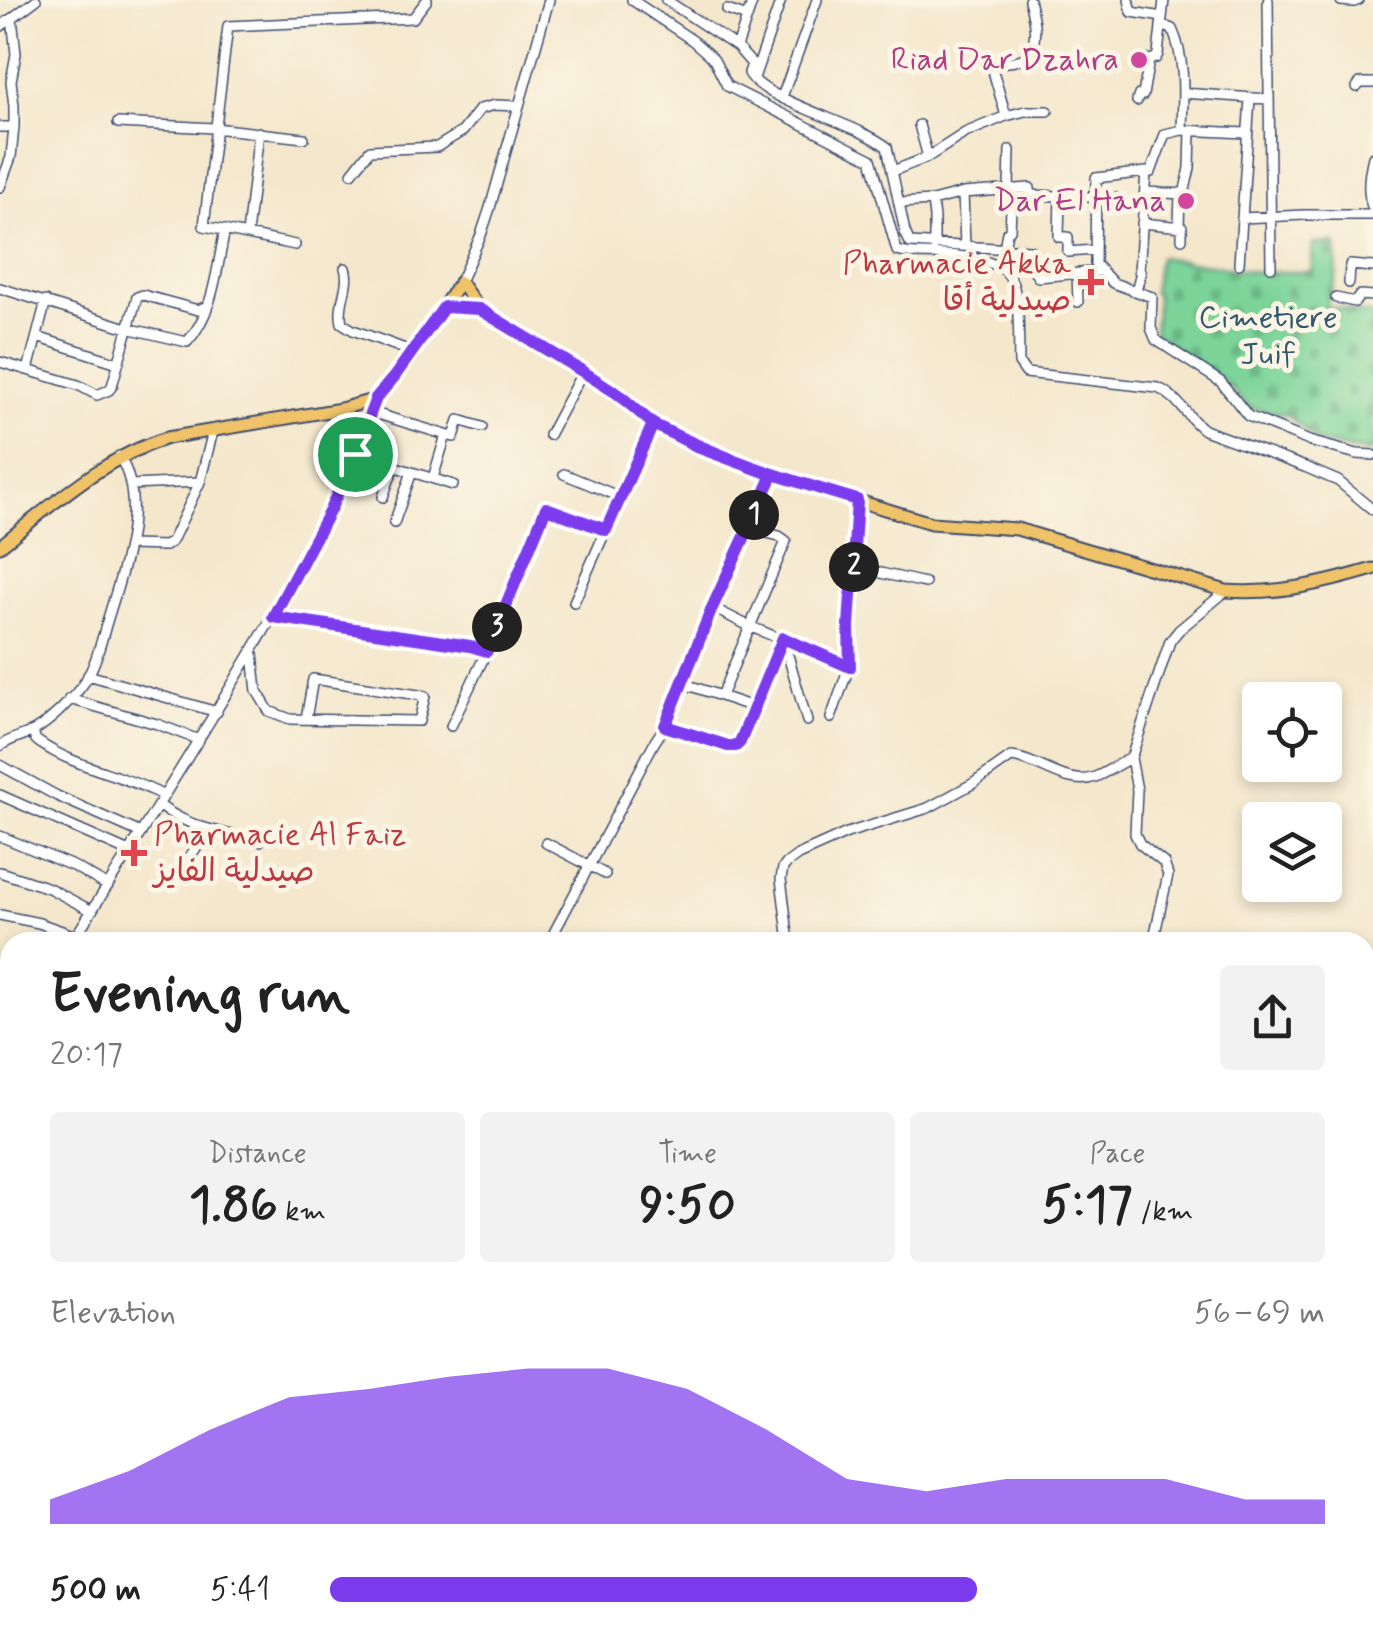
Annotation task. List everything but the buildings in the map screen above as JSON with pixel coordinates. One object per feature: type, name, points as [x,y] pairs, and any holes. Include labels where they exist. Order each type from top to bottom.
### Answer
[{"type":"main road","points":[[0,546],[119,456],[166,438],[341,409],[376,398],[460,282],[479,309],[618,394],[653,424],[700,448],[773,475],[938,524],[1017,529],[1226,591],[1260,592],[1304,586],[1373,569]]},
{"type":"main road","points":[[444,307],[479,309]]},
{"type":"street","points":[[0,27],[36,0]]},
{"type":"street","points":[[294,245],[204,226],[228,26],[412,18],[427,0]]},
{"type":"street","points":[[460,282],[481,235],[548,0]]},
{"type":"street","points":[[632,0],[708,54],[727,86],[871,159],[897,251],[962,257],[1006,271],[1015,287],[1022,371],[1158,388],[1172,394],[1204,430],[1338,481],[1373,510]]},
{"type":"street","points":[[666,0],[737,47],[752,64],[748,73],[753,81],[878,140],[889,150],[908,241],[934,246],[1030,250],[1038,277],[1102,271]]},
{"type":"street","points":[[737,47],[753,0]]},
{"type":"street","points":[[753,81],[781,0]]},
{"type":"street","points":[[782,97],[817,0]]},
{"type":"street","points":[[1006,116],[991,64],[1021,59],[1032,47],[1029,0]]},
{"type":"street","points":[[1129,0],[1134,13],[1172,28],[1177,40],[1187,130],[1190,168],[1184,194],[1145,192]]},
{"type":"street","points":[[1137,101],[1143,95],[1150,60],[1158,54],[1164,0]]},
{"type":"street","points":[[1268,0],[1271,267]]},
{"type":"street","points":[[1341,2],[1359,0]]},
{"type":"street","points":[[727,10],[748,17]]},
{"type":"street","points":[[0,187],[14,127],[11,81],[16,54],[12,18]]},
{"type":"street","points":[[1357,87],[1360,83],[1373,84]]},
{"type":"street","points":[[1183,93],[1268,98]]},
{"type":"street","points":[[1239,264],[1250,98]]},
{"type":"street","points":[[352,172],[370,150],[438,147],[462,131],[480,109],[520,106]]},
{"type":"street","points":[[893,170],[928,157],[964,133],[1006,116],[1024,110],[1048,111]]},
{"type":"street","points":[[118,123],[304,138]]},
{"type":"street","points":[[919,126],[928,157]]},
{"type":"street","points":[[0,127],[14,127]]},
{"type":"street","points":[[1246,133],[1187,130],[1166,134],[1151,172],[1098,176],[1095,264],[1113,283],[1152,297],[1151,328],[1156,340],[1221,382],[1248,416],[1309,441],[1373,455]]},
{"type":"street","points":[[247,234],[259,132]]},
{"type":"street","points":[[1004,248],[1006,232],[1010,230],[1010,150]]},
{"type":"street","points":[[1242,218],[1373,212],[1373,157]]},
{"type":"street","points":[[1136,291],[1141,272],[1146,172]]},
{"type":"street","points":[[900,202],[1030,188],[1030,196],[1116,198]]},
{"type":"street","points":[[963,193],[965,246]]},
{"type":"street","points":[[1180,194],[1182,239]]},
{"type":"street","points":[[1060,196],[1059,237],[1068,237],[1068,252],[1094,250]]},
{"type":"street","points":[[932,201],[934,246]]},
{"type":"street","points":[[1142,224],[1180,226]]},
{"type":"street","points":[[0,288],[127,328],[187,342],[209,304],[225,230]]},
{"type":"street","points":[[1349,283],[1353,250]]},
{"type":"street","points":[[1352,266],[1373,266]]},
{"type":"street","points":[[345,268],[348,273],[340,308],[342,322],[353,330],[412,352]]},
{"type":"street","points":[[1077,273],[1078,302]]},
{"type":"street","points":[[0,362],[78,385],[97,395],[112,386],[137,298],[143,295],[198,310],[209,304]]},
{"type":"street","points":[[1336,298],[1355,302],[1360,295],[1373,296]]},
{"type":"street","points":[[28,370],[46,301]]},
{"type":"street","points":[[37,337],[118,363]]},
{"type":"street","points":[[550,436],[582,371]]},
{"type":"street","points":[[78,932],[273,617],[330,510],[376,398]]},
{"type":"street","points":[[371,412],[454,437],[459,420],[482,426]]},
{"type":"street","points":[[574,602],[653,424]]},
{"type":"street","points":[[130,545],[169,544],[200,482],[213,430]]},
{"type":"street","points":[[433,478],[446,434]]},
{"type":"street","points":[[355,454],[453,485]]},
{"type":"street","points":[[0,746],[51,718],[88,675],[130,545],[130,485],[128,470],[119,456]]},
{"type":"street","points":[[383,497],[394,467]]},
{"type":"street","points":[[394,523],[412,472]]},
{"type":"street","points":[[564,474],[620,496]]},
{"type":"street","points":[[554,932],[665,726],[712,608],[773,475]]},
{"type":"street","points":[[130,485],[200,482]]},
{"type":"street","points":[[831,718],[850,667],[857,500]]},
{"type":"street","points":[[451,726],[487,651],[546,508],[606,530]]},
{"type":"street","points":[[721,696],[786,541],[748,528]]},
{"type":"street","points":[[854,567],[926,583]]},
{"type":"street","points":[[1155,932],[1168,875],[1164,864],[1140,844],[1135,834],[1137,790],[1130,758],[1170,641],[1226,591]]},
{"type":"street","points":[[712,608],[850,667]]},
{"type":"street","points":[[273,617],[487,651]]},
{"type":"street","points":[[665,726],[736,746],[756,708],[783,638]]},
{"type":"street","points":[[783,638],[808,720]]},
{"type":"street","points":[[252,651],[257,691],[263,704],[269,711],[290,719],[419,721],[426,696],[313,679],[306,719]]},
{"type":"street","points":[[88,675],[217,712]]},
{"type":"street","points":[[682,683],[756,708]]},
{"type":"street","points":[[69,699],[200,740]]},
{"type":"street","points":[[33,730],[36,740],[44,745],[127,778],[161,801],[175,818],[209,830],[260,840]]},
{"type":"street","points":[[788,932],[781,879],[784,868],[798,855],[864,827],[928,808],[1011,758],[1085,779],[1130,758]]},
{"type":"street","points":[[0,765],[57,796],[141,833]]},
{"type":"street","points":[[0,795],[129,852]]},
{"type":"street","points":[[173,880],[209,830]]},
{"type":"street","points":[[0,836],[40,851],[108,886]]},
{"type":"street","points":[[546,843],[605,874]]},
{"type":"street","points":[[0,872],[50,888],[92,911]]},
{"type":"street","points":[[0,915],[39,923],[59,932]]},
{"type":"green space","name":"Cimetiere Juif","points":[[1336,243],[1337,274],[1326,306],[1373,315],[1371,453],[1317,442],[1288,415],[1249,408],[1224,381],[1154,333],[1157,296],[1153,292],[1159,257],[1254,272],[1311,272],[1313,244]]},
{"type":"place","name":"Riad Dar Dzahra","points":[[1139,60]]},
{"type":"place","name":"Dar El Hana","points":[[1186,201]]},
{"type":"place","name":"Pharmacie Akka صيدلية أقا","points":[[1091,282]]},
{"type":"place","name":"Pharmacie Al Faiz صيدلية الفايز","points":[[134,853]]},
{"type":"route","points":[[355,454],[273,617],[487,651],[546,508],[606,530],[653,424],[700,448],[857,500],[850,667],[783,638],[756,708],[736,746],[665,726],[712,608],[773,475],[700,448],[653,424],[618,394],[479,309],[444,307],[379,393],[355,454]]}]
